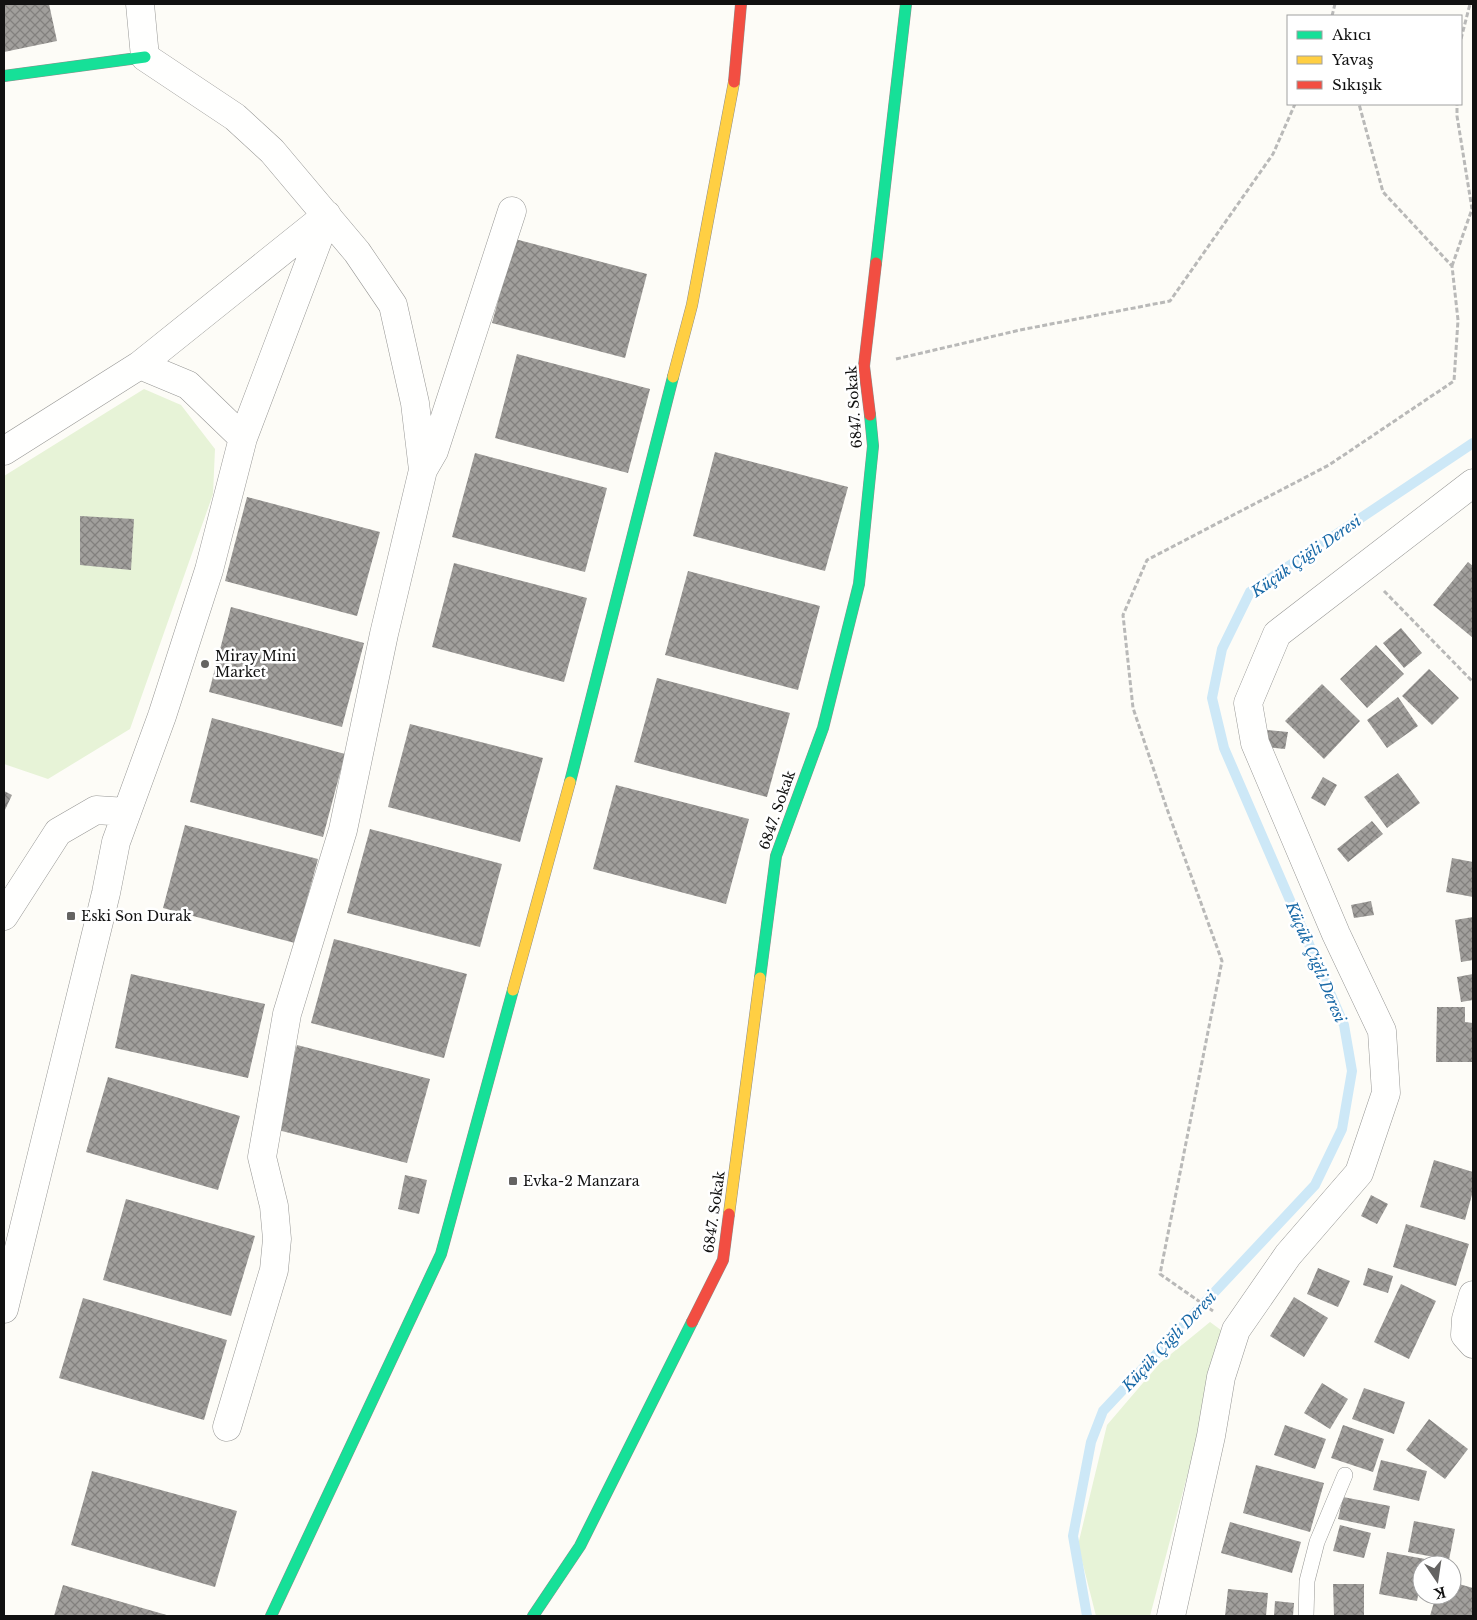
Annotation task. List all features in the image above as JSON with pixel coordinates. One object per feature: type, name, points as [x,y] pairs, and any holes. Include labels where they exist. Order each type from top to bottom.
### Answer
[{"type":"street","points":[[140,4],[145,57]]},
{"type":"street","points":[[271,1616],[441,1254],[560,825],[692,305],[733,99],[741,4]]},
{"type":"street","name":"6847. Sokak","points":[[533,1616],[580,1546],[723,1260],[776,856],[823,728],[859,584],[873,446],[864,366],[906,4]]},
{"type":"street","points":[[4,76],[145,57],[235,117],[272,151],[328,215],[394,305],[415,403],[423,470]]},
{"type":"street","points":[[227,1427],[274,1270],[278,1238],[274,1206],[262,1157],[287,1014],[343,830],[384,634],[423,470],[434,451],[512,211]]},
{"type":"street","points":[[4,451],[140,365],[328,215]]},
{"type":"street","points":[[4,1309],[106,892],[116,842],[189,637],[209,570],[243,438],[328,215]]},
{"type":"street","points":[[140,365],[188,385],[243,438]]},
{"type":"street","points":[[1171,1616],[1211,1436],[1221,1377],[1236,1330],[1288,1255],[1360,1173],[1386,1092],[1382,1031],[1336,934],[1255,743],[1248,703],[1277,634],[1473,483]]},
{"type":"street","points":[[4,916],[58,832],[96,810],[127,812]]},
{"type":"street","points":[[1473,1295],[1466,1319],[1465,1335],[1473,1344]]},
{"type":"lane","points":[[1306,1616],[1307,1581],[1317,1542],[1344,1475]]},
{"type":"path","points":[[1332,15],[1335,4]]},
{"type":"path","points":[[1462,35],[1470,4]]},
{"type":"path","points":[[1334,11],[1336,15]]},
{"type":"path","points":[[864,366],[1020,330],[1170,301],[1273,154],[1294,105]]},
{"type":"path","points":[[1452,266],[1472,209],[1457,116],[1457,105]]},
{"type":"path","points":[[1362,570],[1473,682]]},
{"type":"path","points":[[1191,1296],[1218,1314]]},
{"type":"green space","points":[[144,389],[181,405],[215,449],[213,494],[130,729],[48,779],[4,764],[4,476]]},
{"type":"green space","points":[[1210,1322],[1225,1333],[1150,1616],[1096,1616],[1078,1545],[1107,1425],[1160,1363]]},
{"type":"building","points":[[4,4],[49,4],[57,41],[4,52]]},
{"type":"building","points":[[515,239],[647,274],[625,358],[492,323]]},
{"type":"building","points":[[517,354],[650,389],[628,473],[495,438]]},
{"type":"building","points":[[715,452],[848,487],[825,571],[693,536]]},
{"type":"building","points":[[475,453],[607,488],[585,572],[452,537]]},
{"type":"building","points":[[247,497],[380,532],[357,616],[225,581]]},
{"type":"building","points":[[80,516],[134,519],[131,570],[80,565]]},
{"type":"building","points":[[1468,562],[1473,566],[1473,638],[1433,605]]},
{"type":"building","points":[[454,563],[587,598],[564,682],[432,647]]},
{"type":"building","points":[[688,571],[820,606],[798,690],[665,655]]},
{"type":"building","points":[[231,607],[364,643],[342,727],[209,692]]},
{"type":"building","points":[[1401,628],[1422,653],[1404,668],[1383,643]]},
{"type":"building","points":[[1376,645],[1404,674],[1367,708],[1340,679]]},
{"type":"building","points":[[1429,669],[1459,698],[1432,725],[1402,696]]},
{"type":"building","points":[[657,678],[790,713],[767,797],[634,762]]},
{"type":"building","points":[[1322,684],[1360,721],[1324,759],[1285,721]]},
{"type":"building","points":[[1398,697],[1418,726],[1387,748],[1367,720]]},
{"type":"building","points":[[212,718],[345,754],[323,837],[190,802]]},
{"type":"building","points":[[410,724],[543,758],[520,842],[388,807]]},
{"type":"building","points":[[1267,730],[1288,732],[1285,749],[1265,747]]},
{"type":"building","points":[[1398,773],[1420,803],[1387,828],[1364,797]]},
{"type":"building","points":[[1323,777],[1337,785],[1325,806],[1311,798]]},
{"type":"building","points":[[616,785],[749,819],[726,904],[593,869]]},
{"type":"building","points":[[4,791],[12,795],[4,812]]},
{"type":"building","points":[[1372,821],[1383,834],[1348,862],[1337,849]]},
{"type":"building","points":[[185,825],[318,859],[295,943],[163,908]]},
{"type":"building","points":[[370,829],[502,864],[480,947],[347,913]]},
{"type":"building","points":[[1452,858],[1473,862],[1473,897],[1446,892]]},
{"type":"building","points":[[1371,901],[1374,915],[1354,918],[1351,905]]},
{"type":"building","points":[[1473,917],[1473,960],[1461,962],[1455,920]]},
{"type":"building","points":[[334,939],[467,974],[444,1058],[311,1023]]},
{"type":"building","points":[[131,974],[265,1004],[248,1078],[115,1048]]},
{"type":"building","points":[[1473,974],[1473,1000],[1461,1002],[1457,977]]},
{"type":"building","points":[[1437,1007],[1465,1007],[1465,1022],[1473,1023],[1473,1062],[1436,1062]]},
{"type":"building","points":[[297,1045],[430,1079],[407,1163],[274,1129]]},
{"type":"building","points":[[108,1077],[240,1116],[218,1190],[86,1152]]},
{"type":"building","points":[[1434,1160],[1473,1172],[1473,1191],[1465,1220],[1420,1207]]},
{"type":"building","points":[[405,1175],[427,1180],[419,1214],[398,1209]]},
{"type":"building","points":[[1371,1195],[1388,1204],[1377,1224],[1361,1216]]},
{"type":"building","points":[[126,1199],[255,1236],[231,1316],[103,1280]]},
{"type":"building","points":[[1406,1224],[1469,1244],[1456,1286],[1393,1267]]},
{"type":"building","points":[[1318,1268],[1350,1281],[1338,1307],[1307,1294]]},
{"type":"building","points":[[1368,1268],[1393,1276],[1388,1293],[1363,1285]]},
{"type":"building","points":[[1401,1284],[1436,1301],[1409,1359],[1374,1342]]},
{"type":"building","points":[[1294,1297],[1328,1318],[1304,1357],[1270,1336]]},
{"type":"building","points":[[83,1298],[227,1340],[204,1420],[59,1378]]},
{"type":"building","points":[[1322,1383],[1348,1399],[1330,1429],[1304,1413]]},
{"type":"building","points":[[1364,1388],[1405,1402],[1394,1434],[1352,1419]]},
{"type":"building","points":[[1429,1419],[1468,1449],[1445,1479],[1406,1450]]},
{"type":"building","points":[[1285,1425],[1326,1439],[1315,1469],[1274,1455]]},
{"type":"building","points":[[1343,1425],[1384,1439],[1373,1472],[1331,1458]]},
{"type":"building","points":[[1381,1460],[1427,1471],[1419,1501],[1373,1490]]},
{"type":"building","points":[[1256,1465],[1324,1483],[1310,1532],[1243,1513]]},
{"type":"building","points":[[92,1471],[237,1511],[215,1587],[71,1545]]},
{"type":"building","points":[[1343,1497],[1390,1506],[1385,1529],[1338,1519]]},
{"type":"building","points":[[1414,1521],[1455,1529],[1450,1555],[1423,1555],[1408,1552]]},
{"type":"building","points":[[1230,1522],[1301,1542],[1292,1573],[1221,1553]]},
{"type":"building","points":[[1340,1525],[1371,1533],[1364,1558],[1333,1551]]},
{"type":"building","points":[[1387,1552],[1412,1557],[1412,1600],[1379,1594]]},
{"type":"building","points":[[1333,1584],[1364,1584],[1364,1616],[1334,1616]]},
{"type":"building","points":[[63,1585],[170,1616],[54,1616]]},
{"type":"building","points":[[1462,1585],[1473,1588],[1473,1616],[1430,1616],[1433,1605],[1462,1605]]},
{"type":"building","points":[[1228,1589],[1268,1593],[1266,1616],[1225,1616]]},
{"type":"building","points":[[1275,1601],[1294,1603],[1293,1616],[1274,1616]]},
{"type":"waterway","name":"Küçük Çiğli Deresi","points":[[1087,1616],[1073,1536],[1091,1442],[1103,1411],[1315,1185],[1342,1129],[1352,1071],[1344,1025],[1224,748],[1212,698],[1222,649],[1250,592],[1473,443]]},
{"type":"traffic: fast","points":[[876,263],[906,4]]},
{"type":"traffic: fast","points":[[4,76],[145,57]]},
{"type":"traffic: fast","points":[[570,782],[673,377]]},
{"type":"traffic: fast","points":[[760,978],[776,856],[823,728],[859,584],[873,446],[870,415]]},
{"type":"traffic: fast","points":[[271,1616],[441,1254],[513,990]]},
{"type":"traffic: fast","points":[[533,1616],[580,1546],[692,1322]]},
{"type":"traffic: slow","points":[[673,377],[692,305],[734,82]]},
{"type":"traffic: slow","points":[[513,990],[570,782]]},
{"type":"traffic: slow","points":[[729,1214],[760,978]]},
{"type":"traffic: jam","points":[[734,82],[741,4]]},
{"type":"traffic: jam","points":[[870,415],[864,366],[876,263]]},
{"type":"traffic: jam","points":[[692,1322],[723,1260],[729,1214]]},
{"type":"place","name":"Miray Mini Market","points":[[205,664]]},
{"type":"place","name":"Eski Son Durak","points":[[71,916]]},
{"type":"place","name":"Evka-2 Manzara","points":[[513,1181]]}]
